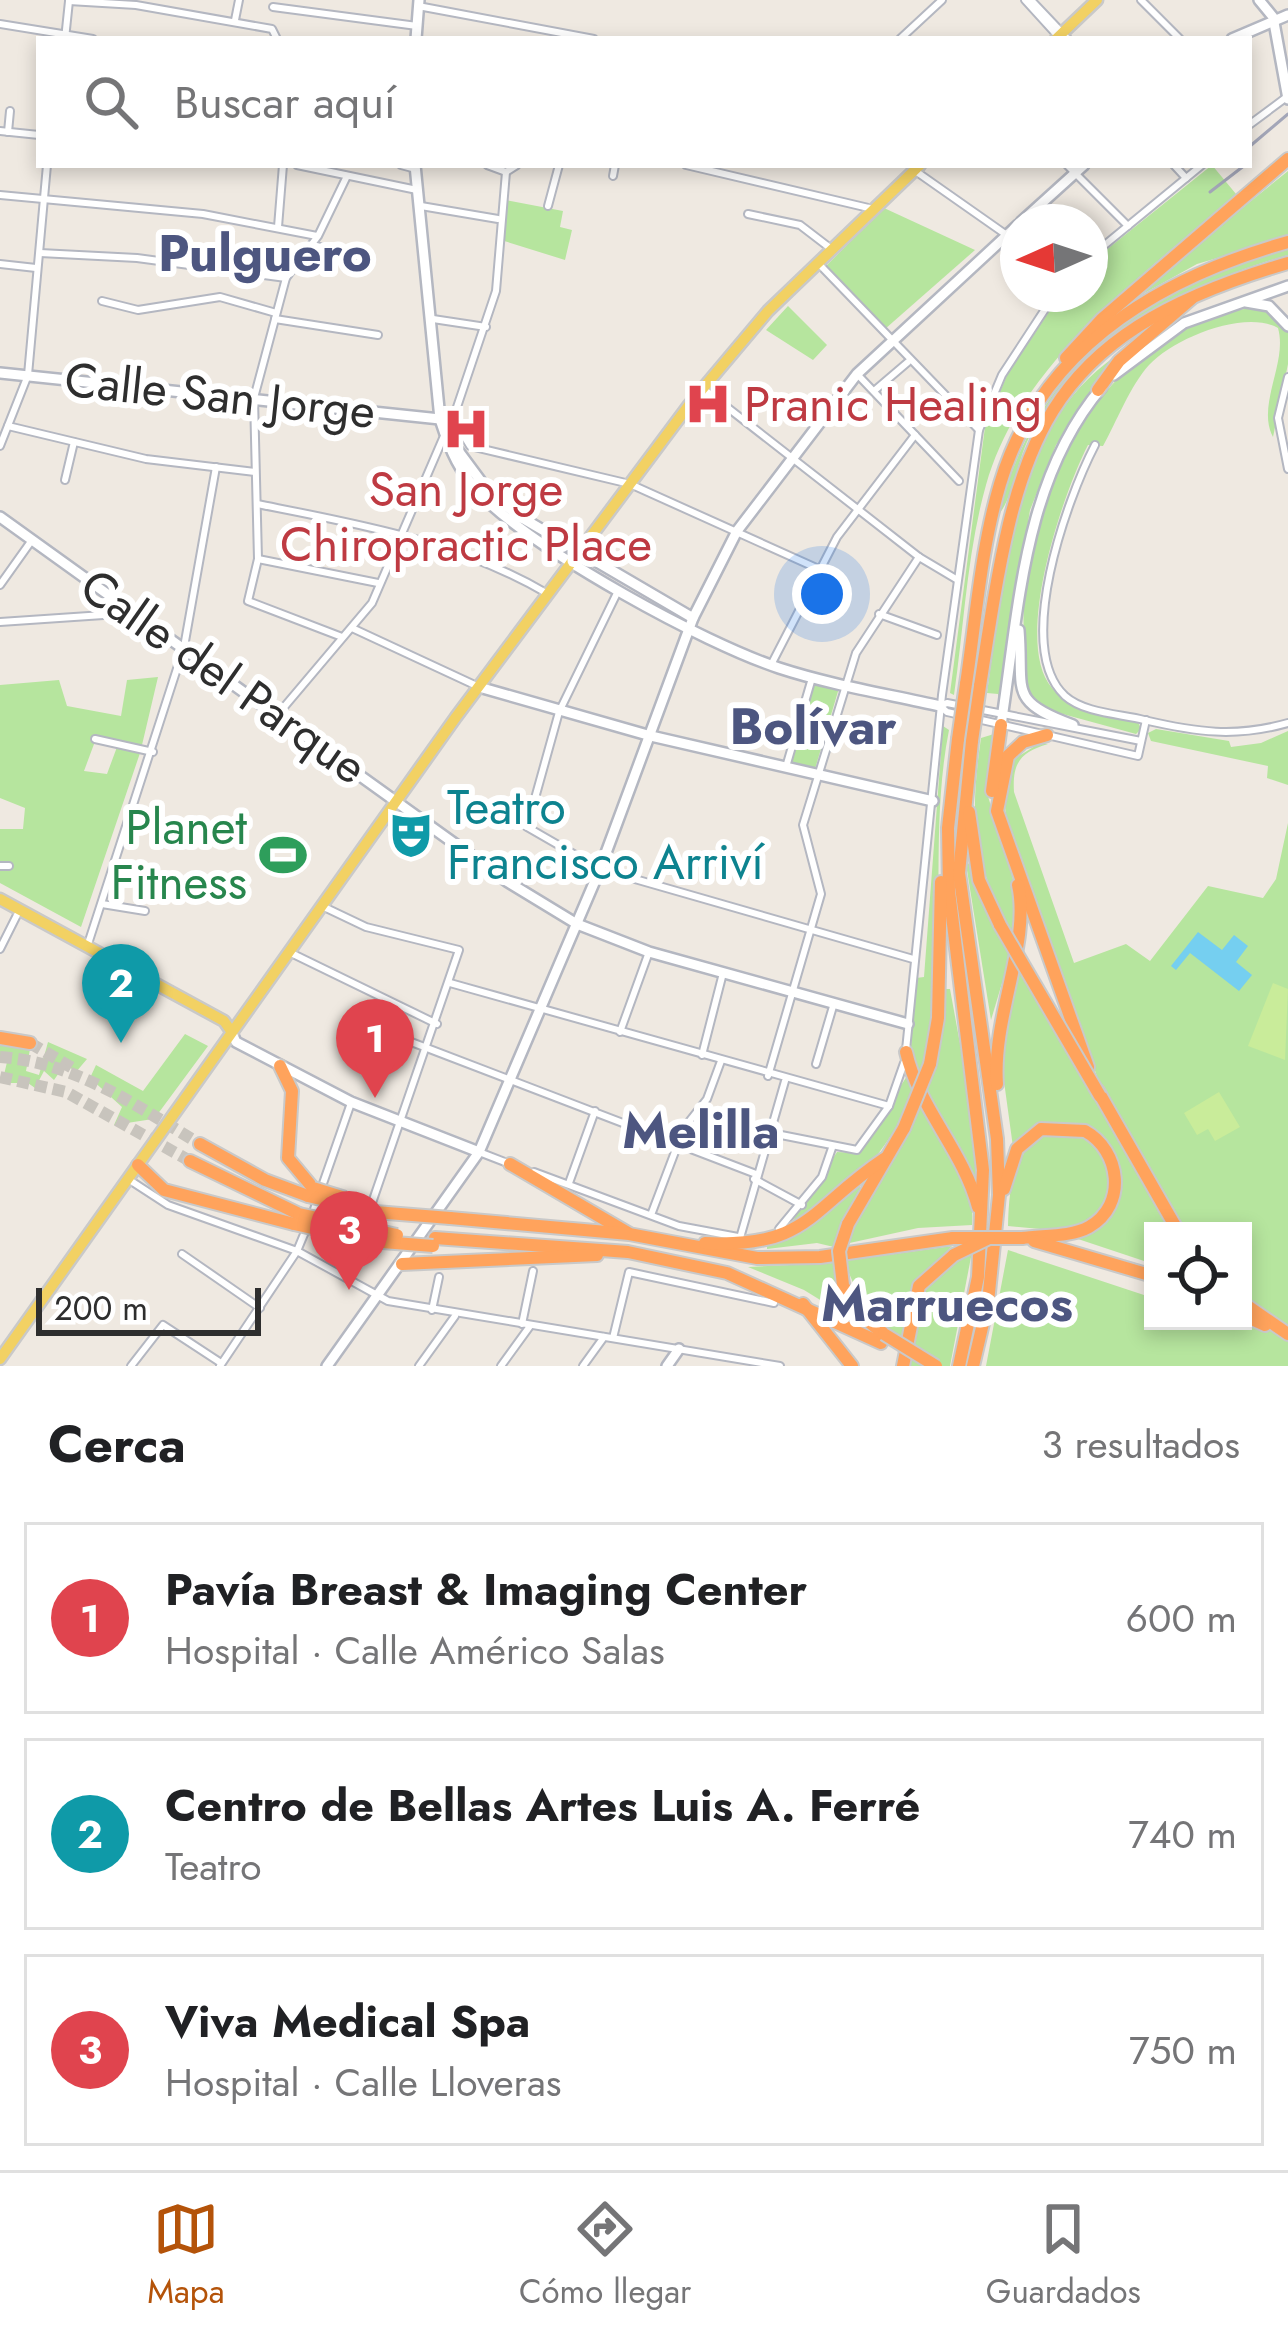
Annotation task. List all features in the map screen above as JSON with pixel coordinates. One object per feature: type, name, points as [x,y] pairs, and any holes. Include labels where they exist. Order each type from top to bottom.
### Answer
[{"type":"highway","points":[[882,1339],[858,1313],[843,1285],[839,1251],[848,1224],[904,1128],[930,1064],[938,1018],[942,847],[965,740],[1000,483],[1028,422],[1074,347],[1288,159]]},
{"type":"highway","points":[[1061,373],[1093,339],[1147,296],[1210,266],[1288,242]]},
{"type":"highway","points":[[973,685],[1006,522],[1030,446],[1094,362],[1130,331],[1197,293],[1288,263]]},
{"type":"highway","points":[[1098,390],[1119,361],[1197,293]]},
{"type":"highway","points":[[973,1366],[988,1303],[999,1195],[998,1020],[1022,912],[992,786],[1002,719]]},
{"type":"highway","points":[[1047,735],[1028,739],[1008,756],[997,811],[1100,1096]]},
{"type":"highway","points":[[965,740],[961,890],[997,1138]]},
{"type":"highway","points":[[965,788],[974,862],[1000,925],[1173,1222]]},
{"type":"highway","points":[[948,828],[953,927],[979,1110],[982,1222],[978,1277],[959,1366]]},
{"type":"highway","points":[[0,1038],[30,1043]]},
{"type":"highway","points":[[905,1052],[917,1091],[963,1164],[982,1222]]},
{"type":"highway","points":[[280,1066],[292,1091],[288,1159],[310,1192]]},
{"type":"highway","points":[[200,1144],[265,1180],[416,1216],[629,1234],[780,1259],[953,1238],[1073,1232],[1104,1213],[1114,1191],[1114,1169],[1108,1151],[1091,1134],[1049,1127],[1022,1142],[999,1195]]},
{"type":"highway","points":[[680,1243],[737,1245],[793,1232],[884,1159]]},
{"type":"highway","points":[[190,1161],[296,1219]]},
{"type":"highway","points":[[510,1164],[629,1234]]},
{"type":"highway","points":[[138,1165],[164,1190],[296,1219],[434,1242],[471,1240],[628,1252],[727,1273],[934,1366]]},
{"type":"highway","points":[[902,1366],[919,1286],[954,1255],[990,1237]]},
{"type":"highway","points":[[1022,1238],[1144,1273]]},
{"type":"highway","points":[[402,1264],[628,1252]]},
{"type":"highway","points":[[802,1303],[852,1366]]},
{"type":"highway","points":[[1252,1309],[1288,1335]]},
{"type":"highway","points":[[1252,1319],[1288,1335]]},
{"type":"main road","points":[[1062,36],[1097,0]]},
{"type":"main road","points":[[0,1359],[397,800],[703,388],[830,248],[917,168]]},
{"type":"main road","points":[[0,899],[226,1022],[231,1031]]},
{"type":"street","points":[[234,21],[239,0]]},
{"type":"street","points":[[903,36],[942,0]]},
{"type":"street","points":[[1028,0],[1060,36]]},
{"type":"street","points":[[1141,0],[1177,36]]},
{"type":"street","points":[[1252,123],[1288,98],[1273,17],[1258,0]]},
{"type":"street","points":[[65,36],[69,1],[136,5],[234,21],[272,29],[276,36]]},
{"type":"street","points":[[416,36],[418,3],[548,35]]},
{"type":"street","points":[[273,7],[417,26]]},
{"type":"street","points":[[1238,36],[1273,17],[1288,15]]},
{"type":"street","points":[[0,24],[60,36]]},
{"type":"street","points":[[10,111],[4,132],[36,135]]},
{"type":"street","points":[[0,446],[28,375],[47,168]]},
{"type":"street","points":[[278,227],[283,168]]},
{"type":"street","points":[[310,168],[419,190]]},
{"type":"street","points":[[416,168],[440,419],[448,450],[482,496],[620,588],[691,622]]},
{"type":"street","points":[[496,168],[506,172]]},
{"type":"street","points":[[506,172],[513,168]]},
{"type":"street","points":[[548,206],[558,168]]},
{"type":"street","points":[[613,176],[614,168]]},
{"type":"street","points":[[699,168],[873,209]]},
{"type":"street","points":[[917,168],[1000,230]]},
{"type":"street","points":[[1040,204],[1076,168],[1128,226]]},
{"type":"street","points":[[1177,168],[1186,178]]},
{"type":"street","points":[[1108,242],[1198,168]]},
{"type":"street","points":[[506,172],[498,219],[496,291],[456,410],[456,424],[470,446],[630,484],[821,570]]},
{"type":"street","points":[[342,637],[248,602],[258,559],[254,398],[286,278],[318,236],[346,176]]},
{"type":"street","points":[[0,195],[278,227],[318,236]]},
{"type":"street","points":[[422,206],[498,219]]},
{"type":"street","points":[[748,214],[800,225],[830,248]]},
{"type":"street","points":[[327,1366],[479,1152],[600,869],[691,622],[737,531],[857,374],[1000,241]]},
{"type":"street","points":[[312,245],[367,258]]},
{"type":"street","points":[[40,253],[137,258],[286,278]]},
{"type":"street","points":[[817,262],[980,430]]},
{"type":"street","points":[[0,264],[36,268]]},
{"type":"street","points":[[1002,719],[1031,532],[1047,480],[1098,390],[1155,340],[1199,315],[1288,286]]},
{"type":"street","points":[[102,301],[138,310],[225,298],[276,316],[378,335]]},
{"type":"street","points":[[1241,302],[1269,306],[1288,326]]},
{"type":"street","points":[[771,1133],[857,1150],[889,1106],[905,1052],[940,706],[980,430],[1002,375],[1043,312]]},
{"type":"street","points":[[433,319],[486,327]]},
{"type":"street","points":[[874,391],[909,361]]},
{"type":"street","name":"Calle San Jorge","points":[[0,373],[440,419]]},
{"type":"street","points":[[857,374],[959,481]]},
{"type":"street","points":[[1288,376],[1278,418],[1288,469]]},
{"type":"street","points":[[703,388],[919,556],[956,579]]},
{"type":"street","points":[[8,426],[74,442],[255,472]]},
{"type":"street","points":[[279,713],[352,628],[380,583],[445,433]]},
{"type":"street","points":[[771,665],[859,508],[915,435]]},
{"type":"street","points":[[65,480],[74,442]]},
{"type":"street","points":[[1095,445],[1061,525],[1041,645],[1047,674],[1078,705],[1203,734],[1239,735],[1288,723]]},
{"type":"street","points":[[87,947],[184,647],[216,467]]},
{"type":"street","points":[[257,504],[402,533],[511,572],[548,594]]},
{"type":"street","name":"Calle del Parque","points":[[0,517],[577,924],[649,952],[908,1024]]},
{"type":"street","points":[[0,585],[32,540]]},
{"type":"street","points":[[575,556],[771,665],[940,706],[946,712],[1073,725]]},
{"type":"street","points":[[768,1076],[821,894],[802,825],[856,653],[919,556]]},
{"type":"street","points":[[258,559],[380,583]]},
{"type":"street","points":[[620,588],[559,712],[527,826],[600,869],[914,960]]},
{"type":"street","points":[[0,622],[133,613]]},
{"type":"street","points":[[879,614],[937,635]]},
{"type":"street","points":[[1018,615],[1023,697],[1037,712],[1141,741]]},
{"type":"street","points":[[352,628],[479,687],[559,712],[933,801]]},
{"type":"street","points":[[786,767],[812,677]]},
{"type":"street","points":[[1002,719],[1047,735],[1138,756],[1146,721]]},
{"type":"street","points":[[95,739],[153,752]]},
{"type":"street","points":[[102,904],[145,910]]},
{"type":"street","points":[[321,905],[366,927],[459,950],[437,1024],[344,1274]]},
{"type":"street","points":[[0,949],[20,909]]},
{"type":"street","points":[[287,952],[437,1024]]},
{"type":"street","points":[[620,1032],[649,952]]},
{"type":"street","points":[[702,1055],[723,974]]},
{"type":"street","points":[[450,983],[785,1081],[889,1106]]},
{"type":"street","points":[[816,1064],[834,1003]]},
{"type":"street","points":[[372,1027],[680,1142],[755,1176],[802,1205]]},
{"type":"street","points":[[231,1031],[236,1042],[400,1124],[651,1215],[740,1238],[781,1228],[822,1177],[832,1148]]},
{"type":"street","points":[[651,1215],[680,1142],[707,1099],[721,1060]]},
{"type":"street","points":[[740,1238],[785,1081]]},
{"type":"street","points":[[131,1366],[163,1325],[221,1365],[297,1251],[351,1102]]},
{"type":"street","points":[[568,1184],[595,1111]]},
{"type":"street","points":[[128,1178],[177,1210],[297,1251],[378,1296],[432,1310],[780,1366]]},
{"type":"street","points":[[182,1254],[260,1308]]},
{"type":"street","points":[[501,1366],[526,1325],[533,1271]]},
{"type":"street","points":[[583,1366],[608,1338],[629,1272],[774,1303]]},
{"type":"street","points":[[432,1310],[440,1277]]},
{"type":"street","points":[[419,1366],[456,1314]]},
{"type":"street","points":[[667,1366],[679,1349]]},
{"type":"green space","points":[[1208,168],[1214,168],[1236,194],[1108,306],[1108,249]]},
{"type":"green space","points":[[1288,171],[1288,237],[1197,264],[1123,305]]},
{"type":"green space","points":[[506,200],[563,211],[560,227],[572,230],[565,260],[501,240]]},
{"type":"green space","points":[[884,208],[975,250],[885,329],[826,266]]},
{"type":"green space","points":[[1288,249],[1288,255],[1175,299],[1141,319],[1080,369],[1031,434],[997,516],[1016,462],[1040,415],[1068,375],[1102,340],[1141,310],[1185,286]]},
{"type":"green space","points":[[788,306],[827,345],[813,360],[766,330]]},
{"type":"green space","points":[[1251,308],[1273,313],[1288,330],[1288,364],[1273,437],[1268,411],[1279,355],[1278,328],[1247,322],[1192,336],[1160,355],[1142,373],[1103,446],[1088,445],[1055,531],[1039,604],[1041,666],[1052,688],[1070,703],[1138,722],[1141,729],[1136,734],[1037,707],[1024,674],[1025,584],[1035,530],[1053,478],[1079,429],[1112,385],[1152,349],[1198,323]]},
{"type":"green space","points":[[1049,312],[1102,312],[1056,360],[1003,440],[974,536],[954,695],[950,693],[985,427],[1008,373]]},
{"type":"green space","points":[[1116,356],[1056,445],[1030,510],[999,701],[998,694],[987,693],[999,602],[1018,509],[1033,464],[1054,423],[1081,386]]},
{"type":"green space","points":[[158,677],[142,745],[97,736],[84,771],[107,774],[117,747],[140,753],[81,927],[0,883],[0,829],[23,829],[25,808],[0,798],[0,685],[59,680],[67,706],[121,716],[127,680]]},
{"type":"green space","points":[[815,682],[839,688],[815,769],[790,762]]},
{"type":"green space","points":[[943,726],[949,730],[940,818],[935,996],[918,1082],[911,1047],[916,978],[924,977]]},
{"type":"green space","points":[[1156,729],[1229,741],[1231,747],[1261,743],[1288,731],[1288,785],[1267,778],[1268,766],[1151,741],[1148,733]]},
{"type":"green space","points":[[994,734],[987,793],[1016,889],[1015,937],[990,886],[977,841],[975,794],[981,738]]},
{"type":"green space","points":[[1040,743],[1048,744],[1025,755],[1017,765],[1014,792],[1074,963],[1126,944],[1150,961],[1208,886],[1263,898],[1276,879],[1288,823],[1288,1366],[986,1366],[1008,1250],[1144,1295],[1144,1330],[1252,1330],[1252,1222],[1180,1222],[1099,1082],[1007,823],[1003,791],[1014,759]]},
{"type":"green space","points":[[972,863],[1011,953],[991,1020],[966,864]]},
{"type":"green space","points":[[1016,962],[1167,1222],[1144,1222],[1144,1261],[1051,1230],[1008,1226],[1015,1171],[1028,1148],[1051,1131],[1048,1122],[1013,1147],[999,1045]]},
{"type":"green space","points":[[1273,983],[1288,989],[1285,1060],[1248,1046]]},
{"type":"green space","points":[[945,989],[950,989],[971,1104],[977,1179],[925,1097],[938,1058]]},
{"type":"green space","points":[[185,1034],[208,1046],[160,1111],[153,1119],[114,1125],[122,1107],[90,1078],[96,1065],[143,1091]]},
{"type":"green space","points":[[48,1042],[87,1059],[76,1072],[65,1064],[54,1080],[44,1071],[35,1088],[28,1083],[2,1083],[8,1058],[0,1057],[0,1043],[30,1049],[26,1071],[39,1075]]},
{"type":"green space","points":[[907,1076],[914,1092],[880,1152],[832,1199],[792,1222],[837,1152],[858,1153]]},
{"type":"green space","points":[[1219,1092],[1240,1127],[1215,1141],[1208,1129],[1197,1135],[1184,1113]]},
{"type":"green space","points":[[921,1106],[964,1177],[972,1225],[918,1228],[845,1244]]},
{"type":"green space","points":[[856,1185],[863,1189],[834,1247],[817,1243],[767,1249],[767,1244],[803,1230]]},
{"type":"green space","points":[[952,1246],[913,1289],[901,1339],[866,1314],[844,1261]]},
{"type":"green space","points":[[972,1252],[950,1366],[906,1366],[916,1314],[930,1284],[954,1260]]},
{"type":"green space","points":[[833,1263],[843,1299],[882,1338],[804,1290],[748,1267]]},
{"type":"water","points":[[1198,932],[1222,950],[1234,935],[1248,946],[1236,962],[1252,975],[1239,991],[1190,953],[1176,970],[1171,966]]},
{"type":"tunnel","points":[[30,1043],[74,1069]]},
{"type":"tunnel","points":[[0,1057],[80,1077],[200,1144]]},
{"type":"tunnel","points":[[0,1077],[66,1092],[190,1161]]},
{"type":"railway","points":[[1252,144],[1288,114]]},
{"type":"railway","points":[[1210,192],[1241,168]]},
{"type":"place","name":"Pranic Healing","points":[[708,404]]},
{"type":"place","name":"San Jorge Chiropractic Place","points":[[466,429]]},
{"type":"place","name":"Teatro Francisco Arriví","points":[[411,835]]},
{"type":"place","name":"Planet Fitness","points":[[283,855]]},
{"type":"place","name":"Centro de Bellas Artes Luis A. Ferré","points":[[121,1043]]},
{"type":"place","name":"Pavía Breast & Imaging Center","points":[[375,1098]]},
{"type":"place","name":"Viva Medical Spa","points":[[349,1290]]},
{"type":"district","name":"Pulguero","points":[[265,253]]},
{"type":"district","name":"Bolívar","points":[[813,726]]},
{"type":"district","name":"Melilla","points":[[701,1130]]},
{"type":"district","name":"Marruecos","points":[[947,1303]]}]
